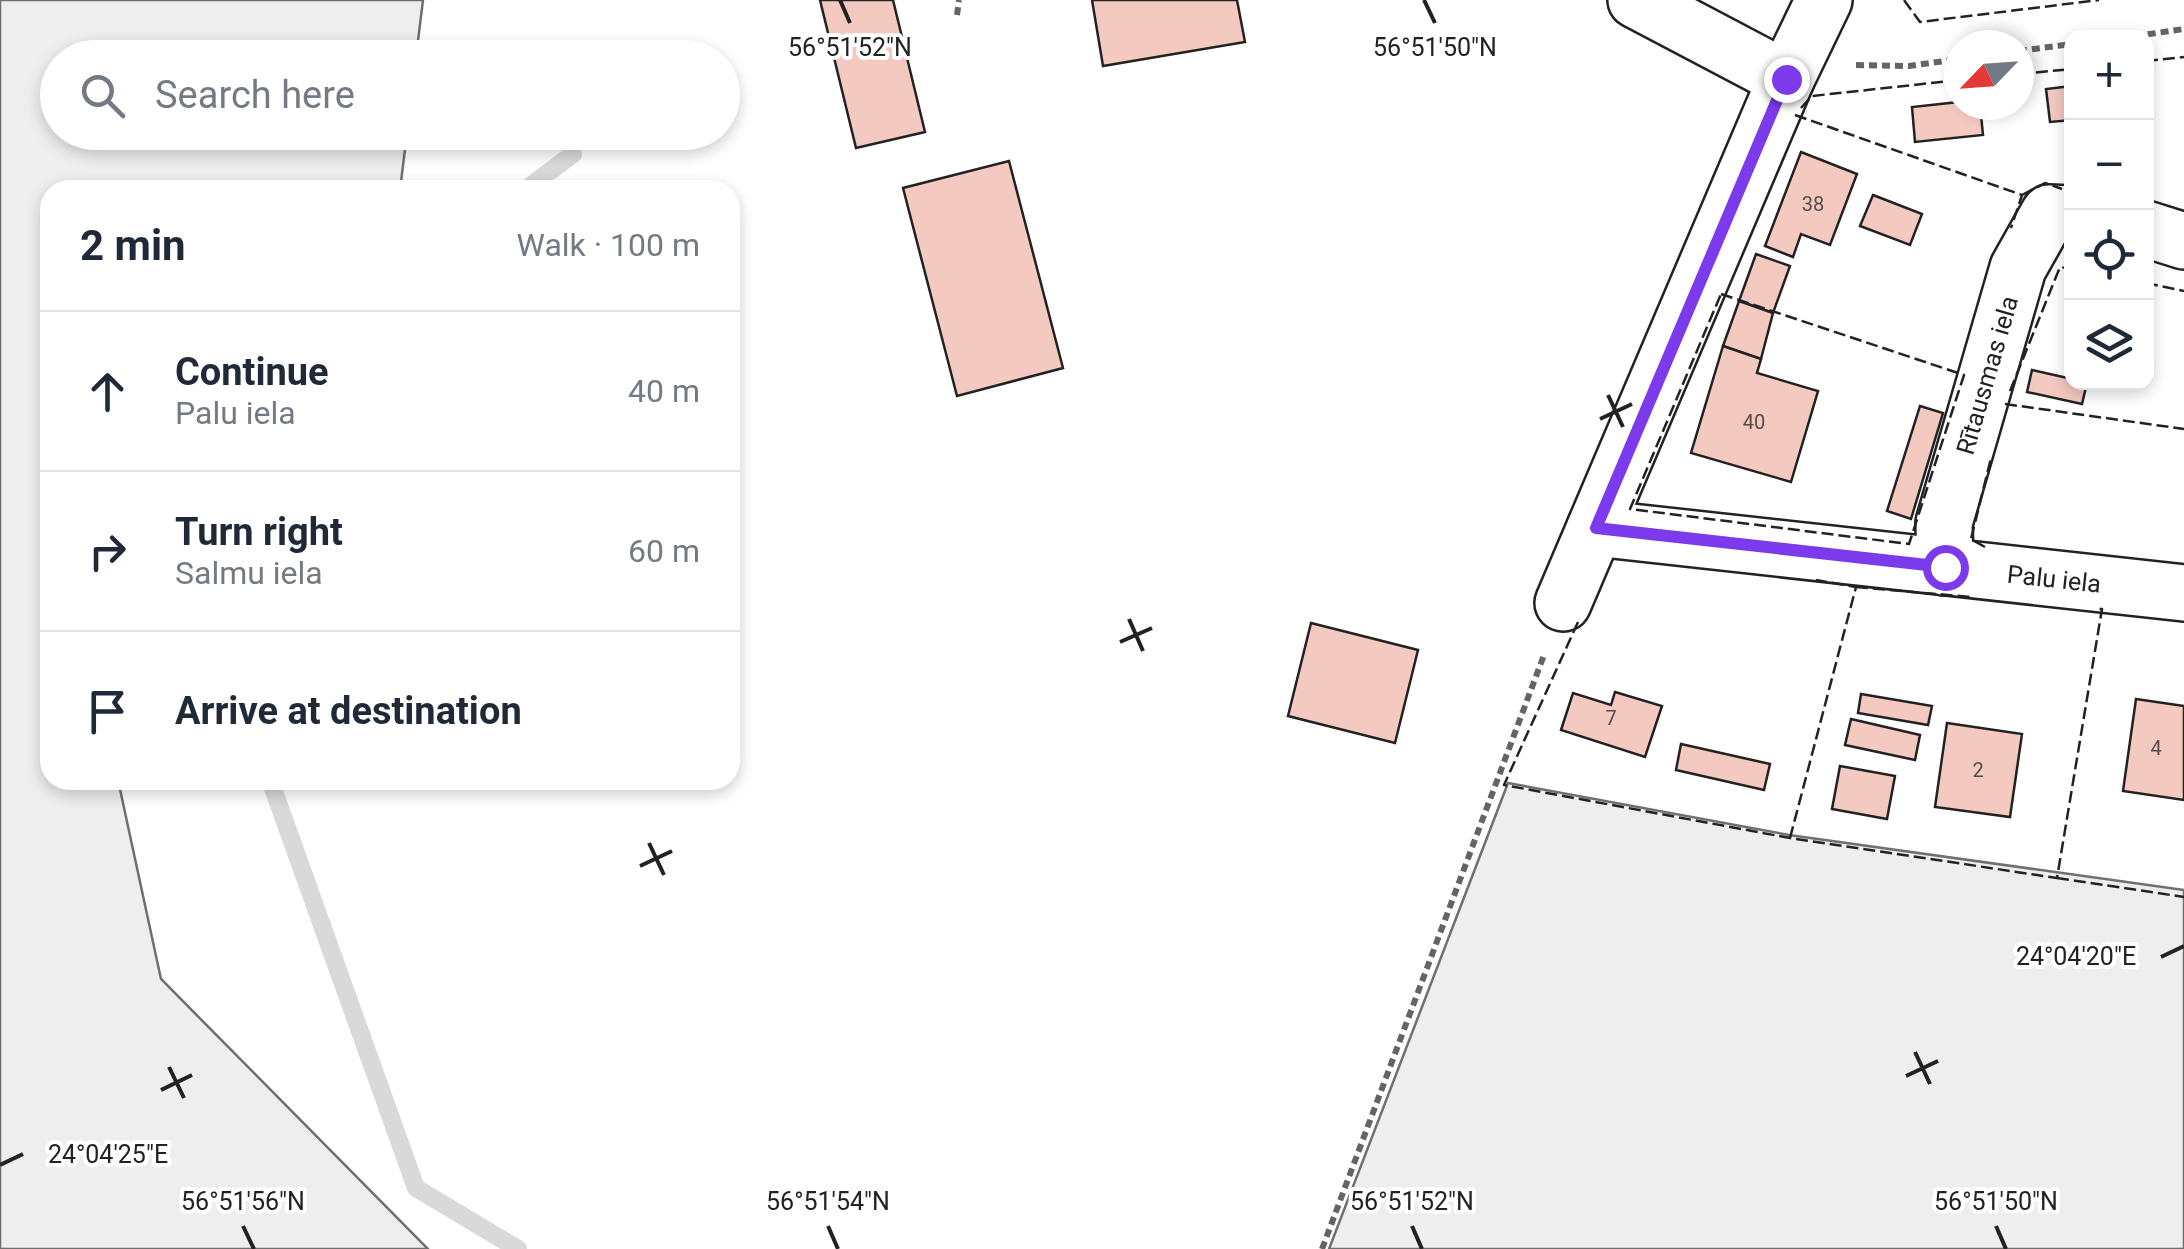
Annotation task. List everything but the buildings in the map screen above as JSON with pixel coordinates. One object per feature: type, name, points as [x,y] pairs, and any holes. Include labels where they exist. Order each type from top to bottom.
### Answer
[{"type":"street","points":[[1563,603],[1611,530],[1805,39],[1636,0]]},
{"type":"street","name":"Rītausmas iela","points":[[1945,567],[1944,522],[2018,268],[2049,213],[2064,214]]},
{"type":"street","points":[[2154,232],[2184,241]]},
{"type":"street","name":"Palu iela","points":[[1611,530],[2184,593]]},
{"type":"path","points":[[957,15],[959,0]]},
{"type":"path","points":[[2154,33],[2184,29]]},
{"type":"path","points":[[1805,39],[1851,65],[1909,66],[1944,61]]},
{"type":"path","points":[[2034,49],[2064,45]]},
{"type":"path","points":[[1322,1249],[1563,603]]},
{"type":"shaded area","points":[[0,0],[423,0],[418,40],[40,40],[40,150],[405,150],[401,180],[40,180],[40,790],[120,790],[161,979],[428,1249],[0,1249]]},
{"type":"shaded area","points":[[1508,783],[1789,835],[2184,890],[2184,1249],[1329,1249]]},
{"type":"waterway","points":[[538,180],[573,154]]},
{"type":"waterway","points":[[274,790],[416,1188],[518,1249]]},
{"type":"fence","points":[[1904,0],[1920,22],[2099,0]]},
{"type":"fence","points":[[2154,60],[2184,57]]},
{"type":"fence","points":[[2034,73],[2064,70]]},
{"type":"fence","points":[[1801,108],[1812,96],[1944,82]]},
{"type":"fence","points":[[1795,115],[2022,195],[2011,228]]},
{"type":"fence","points":[[2022,195],[2045,183],[2062,189]]},
{"type":"fence","points":[[2010,391],[2060,267],[2064,268]]},
{"type":"fence","points":[[2154,285],[2184,291]]},
{"type":"fence","points":[[1721,294],[1964,375],[1909,544],[1630,509],[1721,294]]},
{"type":"fence","points":[[2005,404],[2184,429]]},
{"type":"fence","points":[[1985,547],[1971,539],[1991,458]]},
{"type":"fence","points":[[1790,838],[1856,587],[1816,580]]},
{"type":"fence","points":[[1856,587],[1971,597]]},
{"type":"fence","points":[[1578,622],[1504,785],[1790,838],[2057,878],[2102,609],[2095,609]]},
{"type":"fence","points":[[2057,878],[2184,897]]},
{"type":"route","points":[[1786,79],[1596,528],[1945,567]]}]
